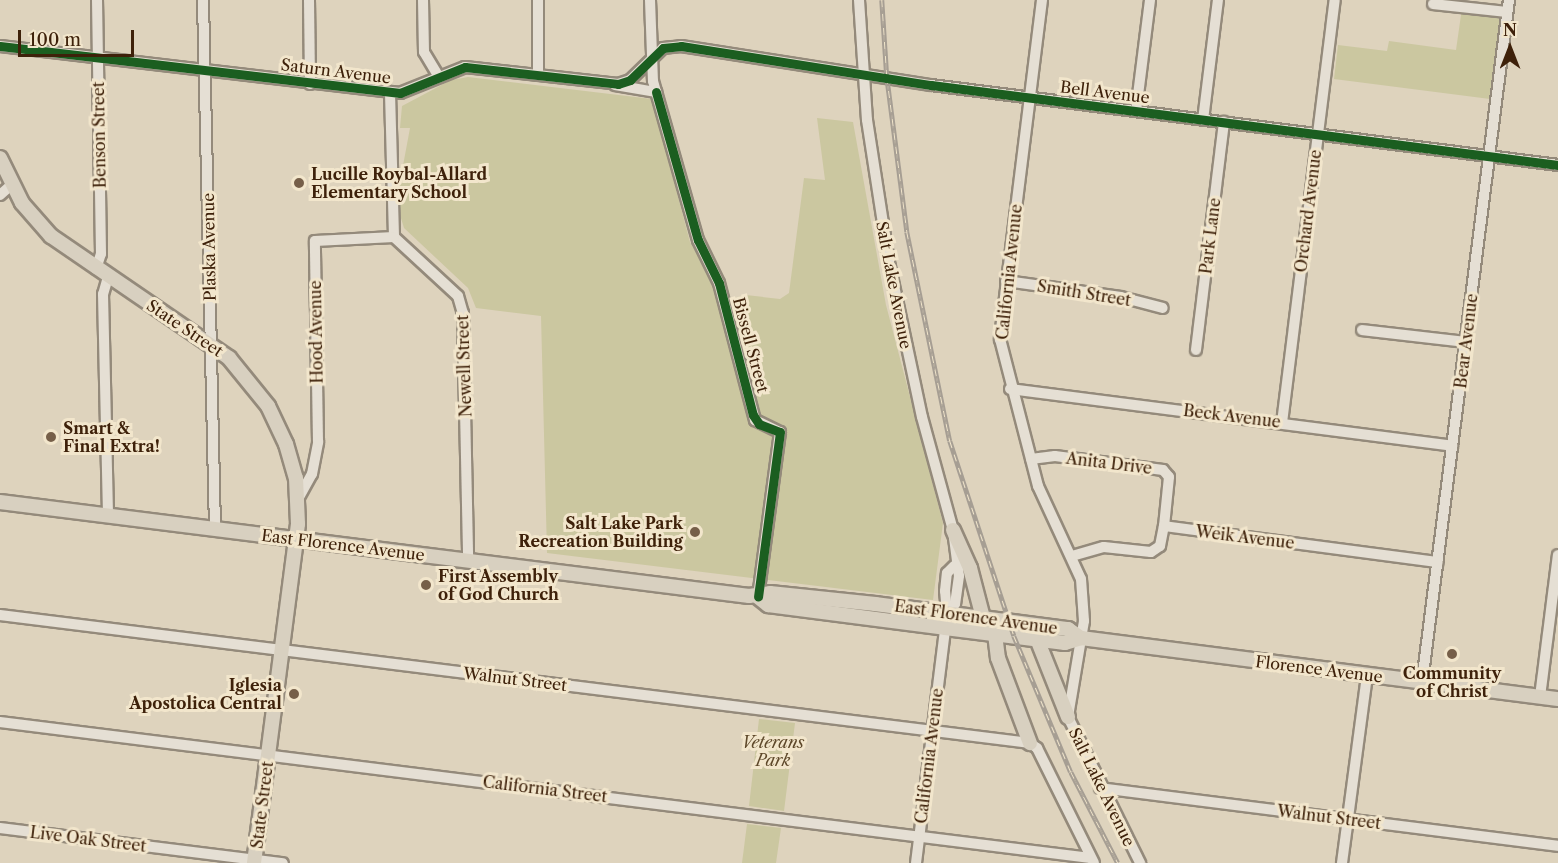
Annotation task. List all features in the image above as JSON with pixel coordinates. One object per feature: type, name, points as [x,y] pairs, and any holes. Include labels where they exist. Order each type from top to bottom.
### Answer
[{"type":"main road","name":"State Street","points":[[0,158],[11,185],[36,221],[102,273],[212,344],[243,372],[268,406],[290,456],[298,499],[296,539],[255,861]]},
{"type":"main road","name":"East Florence Avenue","points":[[0,502],[758,597],[770,593],[947,613],[1068,629],[1081,638]]},
{"type":"main road","points":[[952,530],[970,568],[984,618]]},
{"type":"main road","name":"East Florence Avenue","points":[[758,597],[768,605],[945,628],[1065,643],[1081,638]]},
{"type":"main road","points":[[994,634],[998,658],[1029,743]]},
{"type":"main road","name":"Florence Avenue","points":[[1081,638],[1558,699]]},
{"type":"main road","points":[[1037,639],[1068,717]]},
{"type":"street","name":"Benson Street","points":[[97,0],[108,516]]},
{"type":"street","name":"Plaska Avenue","points":[[203,0],[215,529]]},
{"type":"street","points":[[309,0],[310,84]]},
{"type":"street","points":[[423,0],[424,52],[439,77]]},
{"type":"street","points":[[538,0],[538,75]]},
{"type":"street","name":"Bissell Street","points":[[651,0],[652,57],[656,92],[698,240],[719,283],[753,416],[759,424],[780,432],[758,597]]},
{"type":"street","name":"Salt Lake Avenue","points":[[859,0],[863,72],[894,292],[952,530],[954,566],[947,573],[947,613]]},
{"type":"street","name":"California Avenue","points":[[1042,0],[1000,339],[1010,389],[1031,459],[1048,510],[1072,556],[1084,593],[1081,638]]},
{"type":"street","points":[[1136,111],[1150,0]]},
{"type":"street","points":[[1203,120],[1218,0]]},
{"type":"street","name":"Orchard Avenue","points":[[1282,423],[1335,0]]},
{"type":"street","name":"Bear Avenue","points":[[1422,682],[1509,0]]},
{"type":"street","points":[[1433,4],[1508,12]]},
{"type":"street","name":"Saturn Avenue","points":[[0,46],[390,93],[420,89],[439,77],[465,67],[612,84],[656,92]]},
{"type":"street","name":"Bell Avenue","points":[[652,57],[663,48],[681,46],[1029,97],[1558,165]]},
{"type":"street","points":[[612,84],[630,80],[652,57]]},
{"type":"street","points":[[390,93],[394,237]]},
{"type":"street","name":"Park Lane","points":[[1196,350],[1224,123]]},
{"type":"street","points":[[0,195],[11,185]]},
{"type":"street","name":"Hood Avenue","points":[[298,499],[312,474],[318,442],[315,241],[394,237]]},
{"type":"street","name":"Newell Street","points":[[394,237],[461,303],[468,561]]},
{"type":"street","name":"Smith Street","points":[[1006,281],[1120,297],[1163,308]]},
{"type":"street","points":[[1362,330],[1466,342]]},
{"type":"street","name":"Beck Avenue","points":[[1010,389],[1452,446]]},
{"type":"street","name":"Anita Drive","points":[[1031,459],[1055,456],[1163,470],[1169,477],[1164,526]]},
{"type":"street","points":[[1072,556],[1104,547],[1151,552],[1161,546],[1164,526]]},
{"type":"street","name":"Weik Avenue","points":[[1164,526],[1438,562]]},
{"type":"street","points":[[1540,697],[1558,555]]},
{"type":"street","name":"California Avenue","points":[[916,863],[947,613]]},
{"type":"street","name":"Walnut Street","points":[[0,615],[1029,743]]},
{"type":"street","name":"Salt Lake Avenue","points":[[1081,638],[1068,717],[1100,788],[1140,863]]},
{"type":"street","points":[[1342,863],[1366,675]]},
{"type":"street","name":"California Street","points":[[0,722],[919,836],[1092,860]]},
{"type":"street","points":[[1029,743],[1038,748],[1092,860]]},
{"type":"street","name":"Walnut Street","points":[[1100,788],[1558,846]]},
{"type":"street","name":"Live Oak Street","points":[[0,828],[283,863]]},
{"type":"green space","points":[[1462,8],[1502,14],[1490,99],[1334,79],[1338,45],[1387,51],[1389,41],[1456,50]]},
{"type":"green space","points":[[468,77],[652,99],[690,242],[708,268],[718,302],[746,295],[780,299],[789,293],[804,178],[825,180],[817,118],[853,122],[886,305],[943,523],[933,600],[547,553],[541,316],[476,308],[468,288],[404,228],[400,215],[399,187],[410,128],[400,128],[402,106],[451,80]]},
{"type":"green space","name":"Veterans Park","points":[[759,719],[795,723],[784,811],[749,806]]},
{"type":"green space","points":[[747,824],[781,828],[776,863],[742,863]]},
{"type":"railway","points":[[882,0],[887,77],[907,232],[950,441],[1014,636],[1071,772],[1118,863]]},
{"type":"cycle path","points":[[0,46],[400,93],[465,67],[618,84],[630,80],[663,48],[681,46],[931,85],[1558,165]]},
{"type":"cycle path","points":[[656,92],[698,240],[719,283],[753,415],[759,424],[780,432],[758,597]]},
{"type":"place","name":"Lucille Roybal-Allard Elementary School","points":[[299,183]]},
{"type":"place","name":"Smart & Final Extra!","points":[[51,437]]},
{"type":"place","name":"Salt Lake Park Recreation Building","points":[[695,532]]},
{"type":"place","name":"First Assembly of God Church","points":[[426,585]]},
{"type":"place","name":"Community of Christ","points":[[1452,654]]},
{"type":"place","name":"Iglesia Apostolica Central","points":[[294,694]]}]
